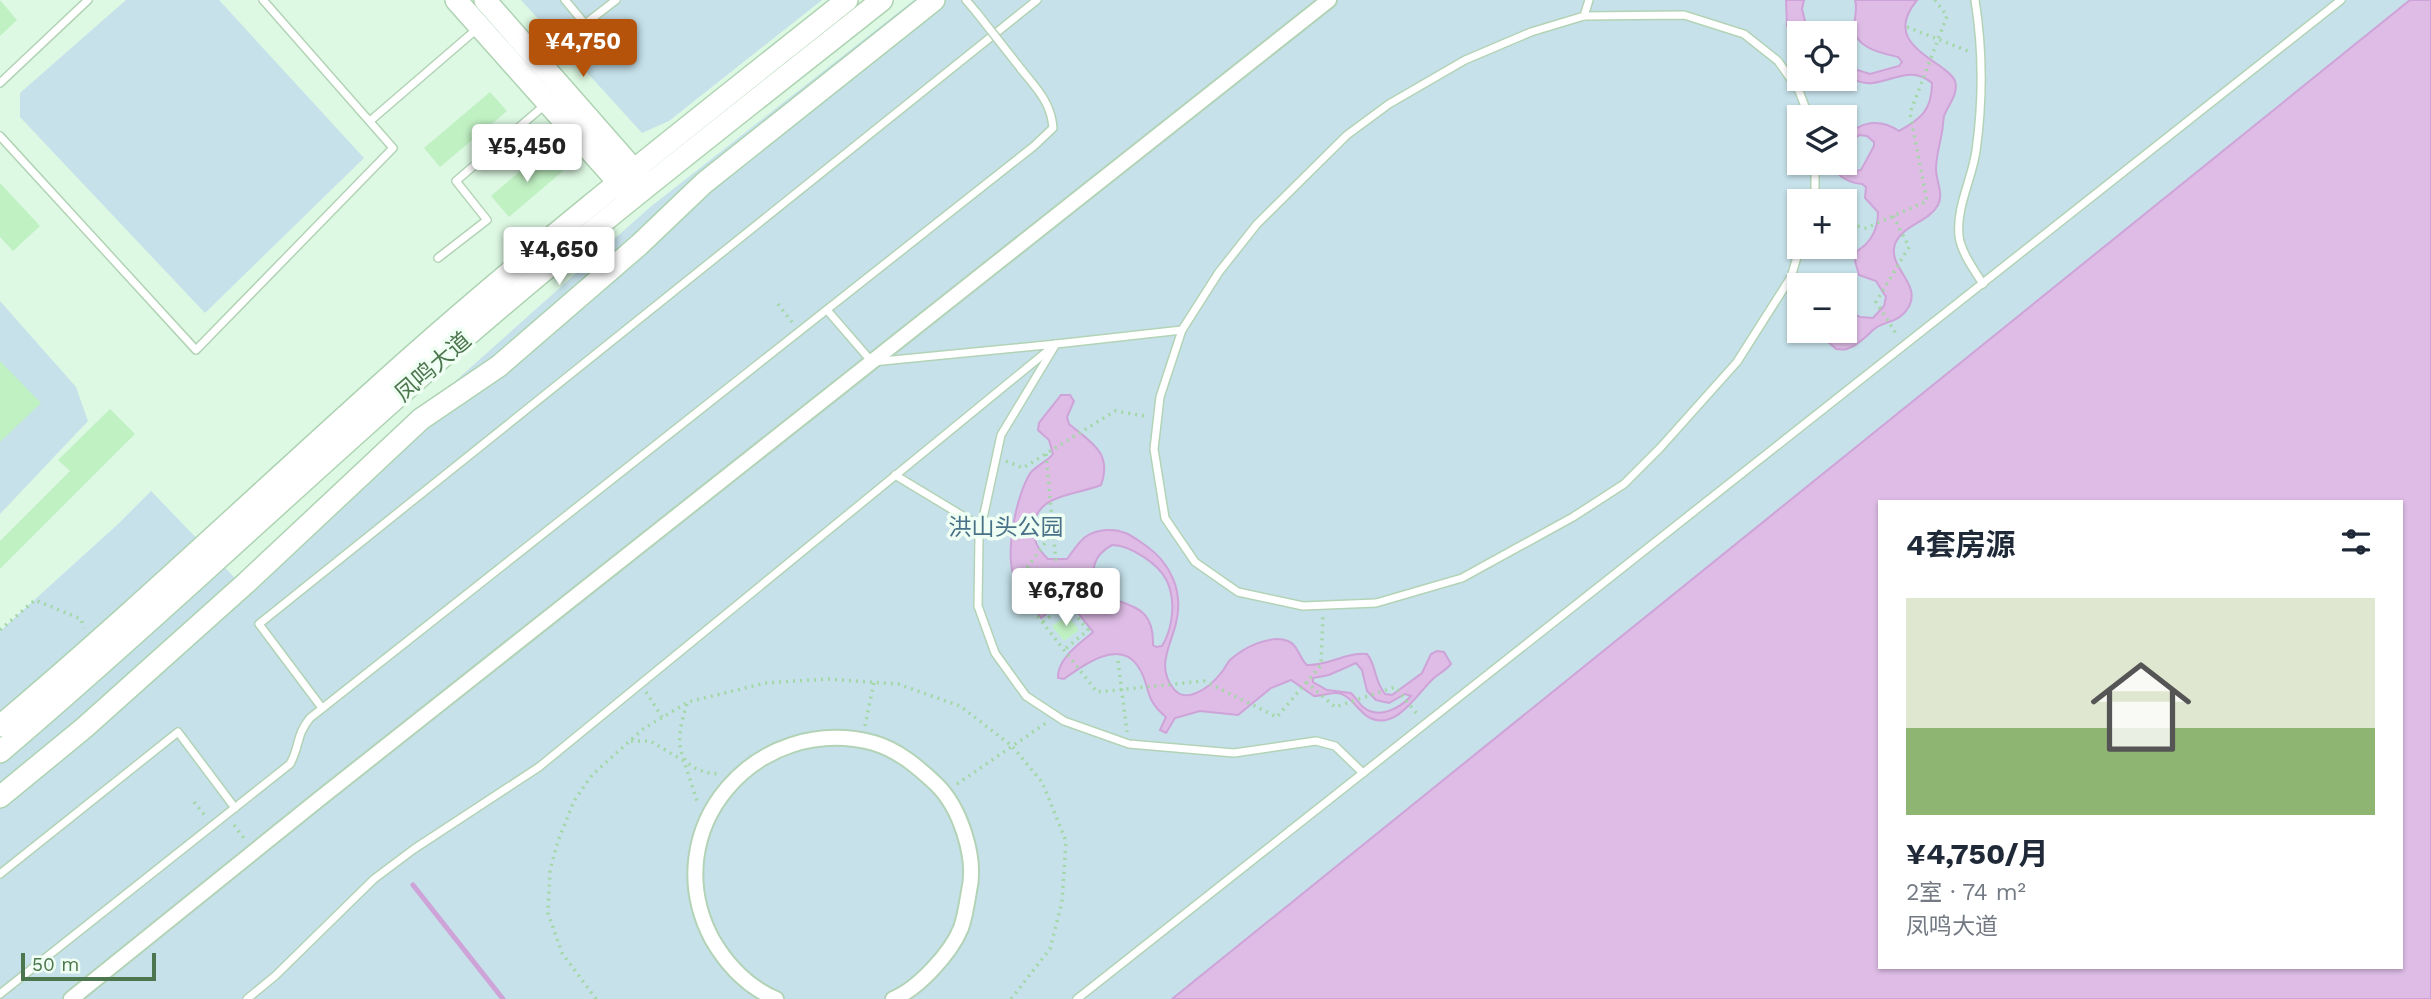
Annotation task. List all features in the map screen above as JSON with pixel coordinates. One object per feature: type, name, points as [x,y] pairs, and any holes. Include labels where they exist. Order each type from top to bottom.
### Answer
[{"type":"street","points":[[456,0],[548,103],[633,184]]},
{"type":"street","points":[[485,0],[633,184]]},
{"type":"street","name":"凤鸣大道","points":[[633,184],[847,0]]},
{"type":"street","name":"凤鸣大道","points":[[0,752],[214,550],[410,358],[633,184],[882,0]]},
{"type":"street","points":[[0,797],[85,728],[246,583],[421,419],[499,366],[639,245],[705,183],[934,0]]},
{"type":"street","points":[[71,999],[1329,0]]},
{"type":"street","name":"凤鸣大道","points":[[0,726],[90,651],[128,629]]},
{"type":"street","points":[[776,999],[759,992],[724,960],[701,918],[695,871],[704,824],[724,790],[753,763],[791,744],[834,737],[876,744],[914,763],[944,792],[966,835],[971,882],[961,929],[935,969],[892,999]]},
{"type":"lane","points":[[0,83],[78,3],[89,0]]},
{"type":"lane","points":[[0,136],[196,350],[393,148],[263,0]]},
{"type":"lane","points":[[565,0],[585,24],[616,0]]},
{"type":"lane","points":[[0,995],[290,764],[295,754],[299,731],[322,708],[1034,146],[1052,128],[1052,114],[1046,99],[966,0]]},
{"type":"lane","points":[[322,708],[259,624],[1037,0]]},
{"type":"lane","points":[[1584,16],[1589,0]]},
{"type":"lane","points":[[1975,0],[1982,88],[1976,153],[1959,217],[1959,238],[1972,268],[1983,284]]},
{"type":"lane","points":[[1077,999],[2342,0]]},
{"type":"lane","points":[[1797,259],[1791,277],[1737,362],[1624,484],[1580,512],[1462,578],[1376,603],[1303,606],[1238,592],[1195,562],[1165,518],[1154,449],[1160,397],[1182,330],[1219,272],[1257,224],[1347,135],[1389,104],[1465,60],[1531,32],[1584,16],[1684,15],[1744,34],[1778,61],[1804,105]]},
{"type":"lane","points":[[370,121],[480,27]]},
{"type":"lane","points":[[438,258],[487,220],[456,181],[548,103]]},
{"type":"lane","points":[[827,310],[872,362],[1182,330]]},
{"type":"lane","points":[[1055,344],[1001,435],[979,537],[978,606],[995,653],[1026,696],[1064,721],[1129,744],[1234,753],[1317,741],[1335,746],[1363,773]]},
{"type":"lane","points":[[247,999],[275,976],[374,879],[414,849],[539,767],[1055,344]]},
{"type":"lane","points":[[895,475],[981,527]]},
{"type":"lane","points":[[0,874],[178,732],[235,807]]},
{"type":"path","points":[[1857,226],[1866,228],[1927,201],[1910,113],[1947,16],[1935,0]]},
{"type":"path","points":[[1907,27],[1980,55]]},
{"type":"path","points":[[1893,216],[1909,247],[1876,302],[1904,346]]},
{"type":"path","points":[[778,304],[799,331]]},
{"type":"path","points":[[996,456],[1023,468],[1115,411],[1158,417]]},
{"type":"path","points":[[1046,454],[1056,562]]},
{"type":"path","points":[[1053,532],[1014,586],[1097,692],[1204,681],[1277,717],[1321,665],[1323,605]]},
{"type":"path","points":[[0,630],[35,600],[81,619],[90,651]]},
{"type":"path","points":[[1042,622],[1066,603],[1088,630],[1064,650]]},
{"type":"path","points":[[1118,661],[1129,744]]},
{"type":"path","points":[[861,741],[874,682]]},
{"type":"path","points":[[1306,682],[1335,706],[1395,687],[1425,724]]},
{"type":"path","points":[[641,684],[662,717]]},
{"type":"path","points":[[688,702],[681,722],[680,750],[704,824]]},
{"type":"path","points":[[944,792],[1057,716]]},
{"type":"path","points":[[629,740],[650,741],[698,770],[717,774],[736,771],[753,763]]},
{"type":"path","points":[[596,999],[562,953],[548,913],[550,870],[558,841],[574,801],[598,768]]},
{"type":"path","points":[[194,802],[212,826]]},
{"type":"path","points":[[226,815],[253,852]]},
{"type":"shaded area","points":[[0,0],[914,0],[649,208],[235,578],[150,492],[0,631]]},
{"type":"shaded area","points":[[1786,0],[1804,0],[1802,9],[1805,21],[1787,21],[1787,26]]},
{"type":"shaded area","points":[[1855,0],[1917,0],[1906,21],[1908,38],[1921,52],[1951,74],[1956,86],[1944,116],[1937,160],[1940,201],[1934,211],[1904,232],[1895,244],[1896,261],[1911,291],[1908,308],[1900,317],[1877,327],[1857,344],[1850,348],[1836,349],[1830,343],[1857,343],[1857,315],[1873,318],[1884,306],[1886,297],[1876,281],[1859,275],[1855,261],[1857,251],[1867,244],[1873,234],[1878,212],[1865,198],[1866,187],[1840,175],[1857,175],[1874,146],[1874,142],[1867,136],[1857,137],[1857,128],[1870,123],[1885,124],[1899,131],[1907,127],[1924,113],[1930,100],[1932,83],[1917,75],[1870,83],[1857,81],[1857,70],[1870,74],[1899,66],[1902,62],[1898,57],[1870,48],[1859,40],[1857,21],[1855,21]]},
{"type":"shaded area","points":[[2410,0],[2431,0],[2431,999],[1172,999]]},
{"type":"shaded area","points":[[1061,395],[1070,395],[1074,401],[1067,417],[1069,424],[1092,443],[1102,456],[1104,474],[1101,485],[1060,497],[1042,507],[1034,525],[1036,544],[1048,559],[1067,559],[1087,536],[1099,531],[1113,530],[1131,536],[1162,560],[1173,578],[1178,600],[1176,623],[1165,664],[1168,680],[1178,693],[1191,695],[1198,692],[1217,678],[1235,655],[1257,643],[1273,639],[1292,643],[1307,665],[1367,654],[1381,688],[1385,694],[1392,695],[1422,673],[1431,654],[1444,652],[1451,664],[1406,708],[1389,719],[1380,721],[1370,718],[1341,694],[1314,696],[1291,680],[1271,688],[1238,715],[1200,711],[1175,718],[1166,733],[1160,730],[1166,717],[1153,703],[1142,672],[1129,658],[1120,654],[1100,657],[1064,679],[1058,678],[1065,658],[1093,632],[1066,598],[1041,618],[1022,593],[1014,577],[1011,540],[1020,497],[1031,472],[1053,454],[1049,440],[1038,430],[1039,423]],"holes":[[[1112,545],[1127,548],[1143,557],[1158,568],[1167,581],[1172,597],[1172,614],[1169,631],[1162,646],[1153,645],[1149,621],[1143,613],[1098,591],[1094,565],[1100,554]],[[1356,663],[1362,670],[1367,691],[1376,700],[1389,703],[1405,694],[1411,696],[1389,711],[1376,712],[1363,707],[1351,693],[1327,690],[1313,682],[1313,678],[1329,675]]]},
{"type":"green space","points":[[126,0],[219,0],[364,158],[205,313],[20,117],[20,93]]},
{"type":"green space","points":[[521,0],[822,0],[669,121],[642,133]]},
{"type":"green space","name":"洪山头公园","points":[[914,0],[2410,0],[1172,999],[0,999],[0,631],[151,491],[235,578],[649,208]]},
{"type":"green space","points":[[0,301],[76,387],[88,421],[0,514]]},
{"type":"building","points":[[0,0],[17,20],[0,36]]},
{"type":"building","points":[[490,92],[507,111],[440,167],[424,148]]},
{"type":"building","points":[[545,150],[563,171],[509,217],[491,196]]},
{"type":"building","points":[[0,183],[40,226],[13,251],[0,237]]},
{"type":"building","points":[[0,361],[41,403],[0,442]]},
{"type":"building","points":[[110,409],[135,434],[0,569],[0,541],[70,471],[58,460]]},
{"type":"building","points":[[1067,615],[1079,630],[1064,641],[1052,626]]},
{"type":"waterway","points":[[413,885],[503,999]]}]
